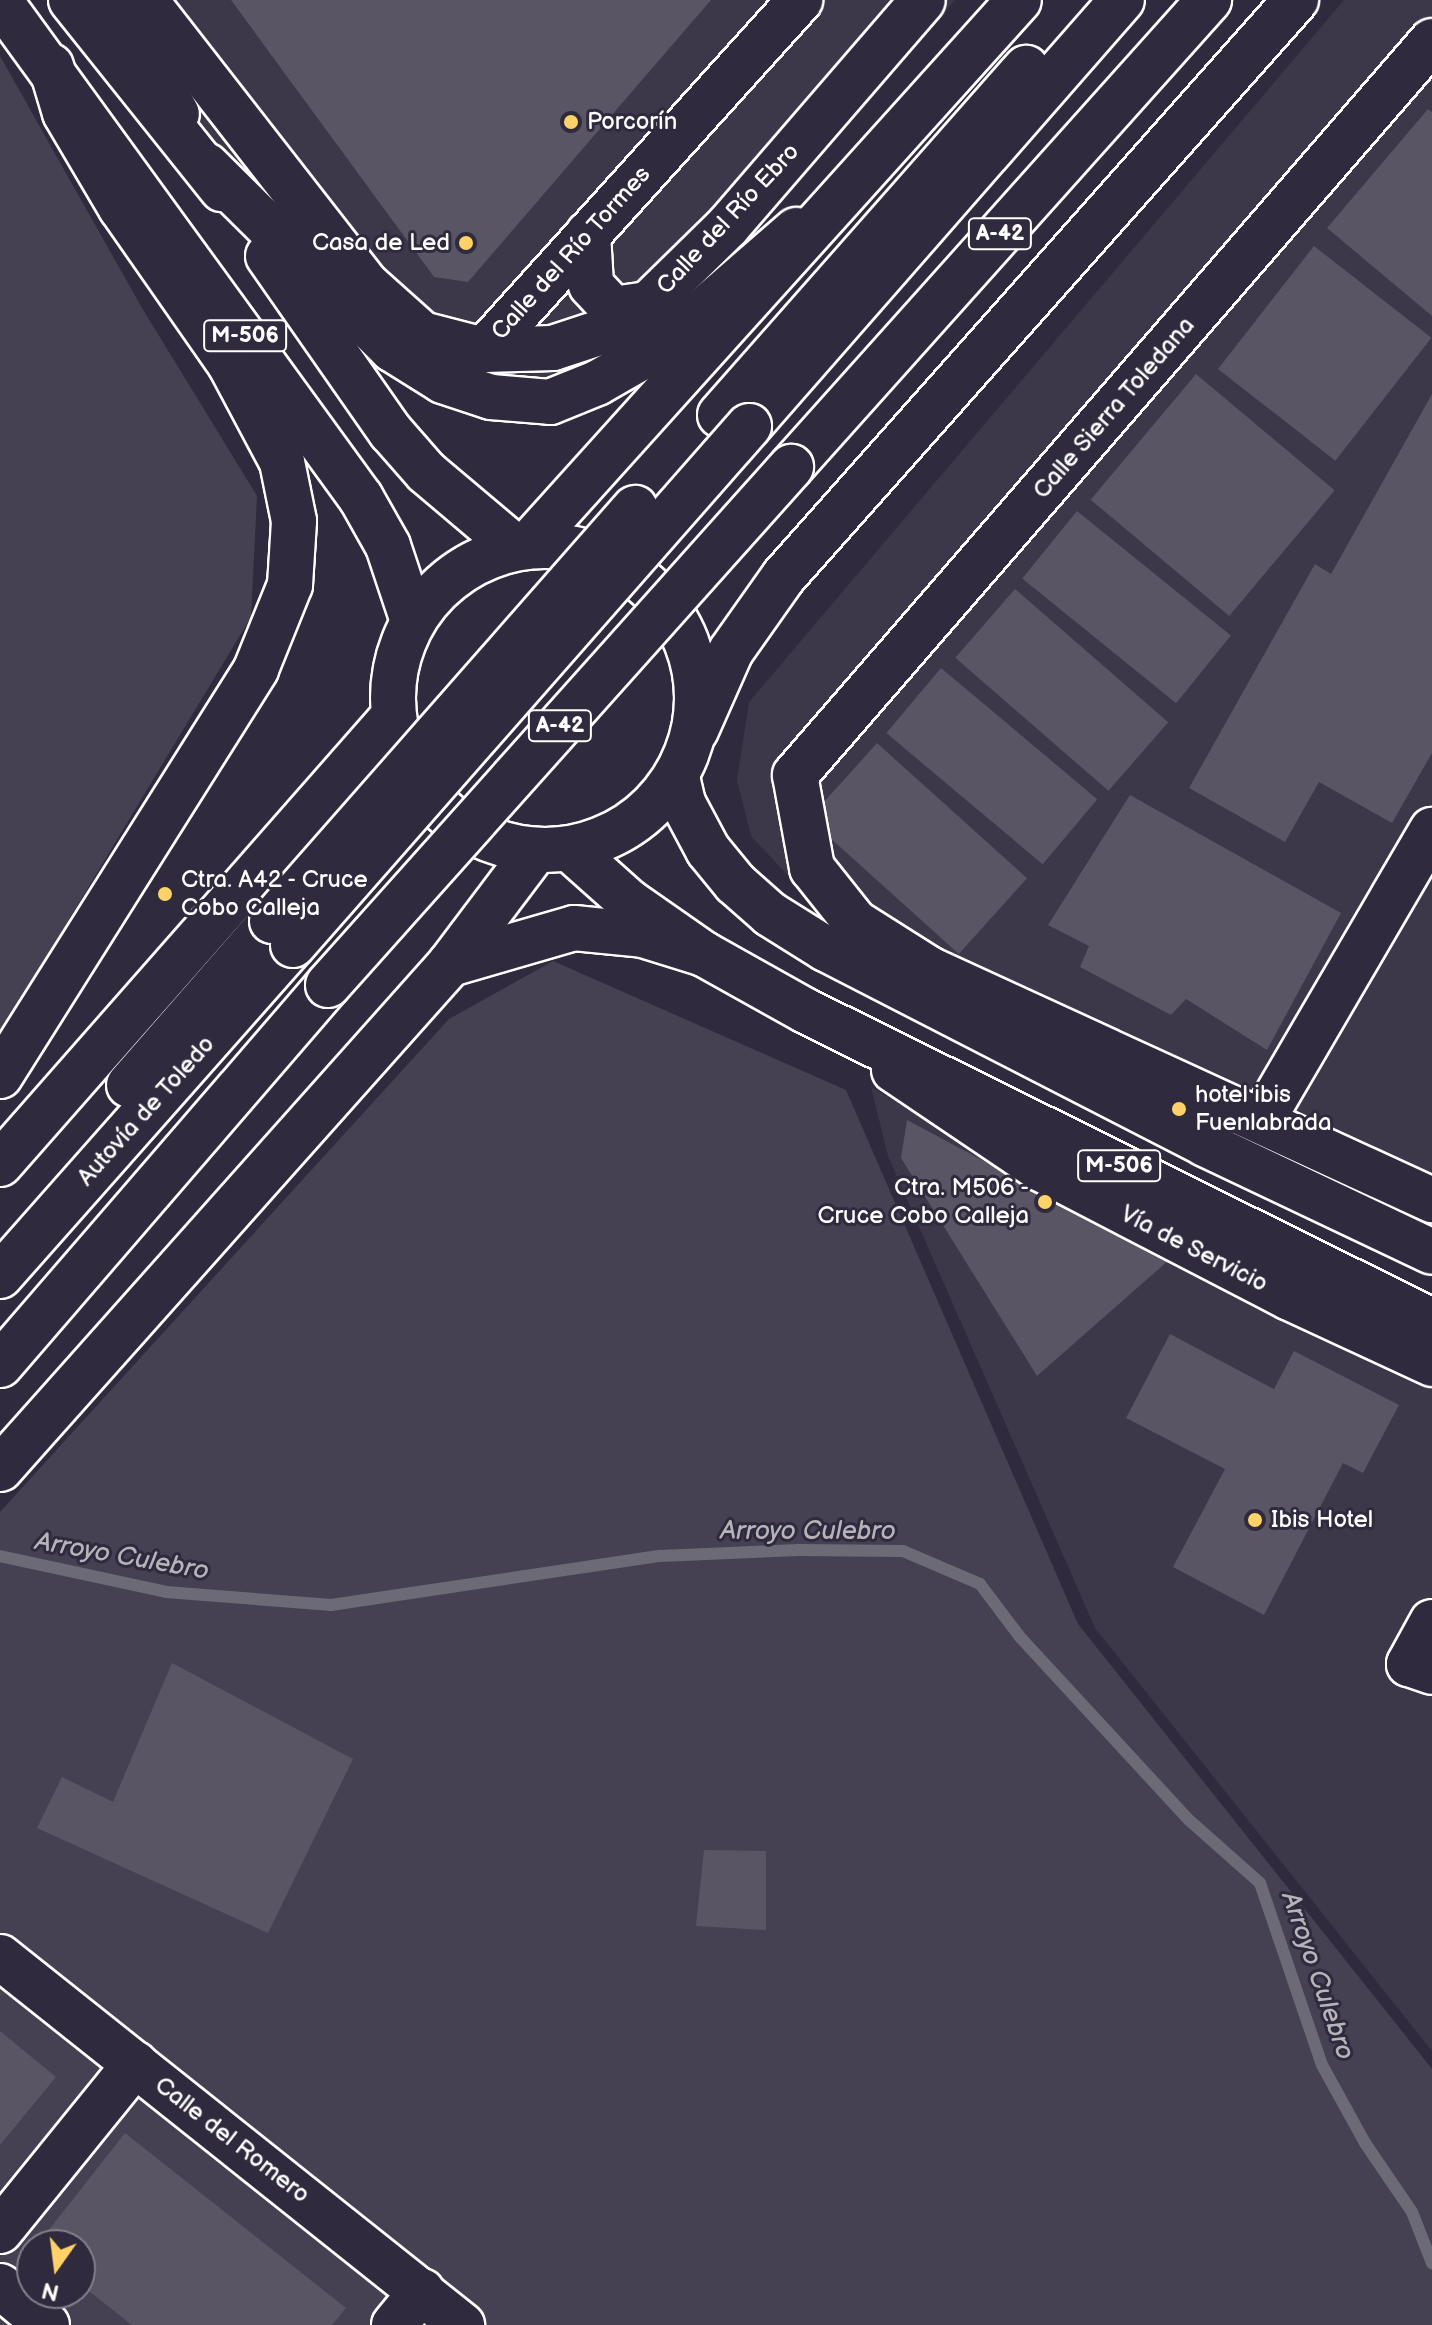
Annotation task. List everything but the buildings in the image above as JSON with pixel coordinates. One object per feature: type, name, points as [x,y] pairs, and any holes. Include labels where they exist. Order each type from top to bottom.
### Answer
[{"type":"main road","name":"M-506","points":[[71,0],[206,165],[391,432],[426,472],[521,548]]},
{"type":"main road","points":[[114,0],[206,165],[392,349],[443,381],[491,397],[550,402],[597,383],[665,344],[754,262],[862,180]]},
{"type":"main road","name":"Calle del Río Tormes","points":[[145,0],[366,284],[422,334],[484,350],[800,0]]},
{"type":"main road","name":"Calle del Río Ebro","points":[[484,350],[553,348],[629,323],[728,226],[923,0]]},
{"type":"main road","points":[[521,548],[862,180],[1019,0]]},
{"type":"main road","points":[[734,420],[1091,0]]},
{"type":"main road","name":"A-42","points":[[282,933],[734,420],[1122,0]]},
{"type":"main road","name":"A-42","points":[[0,1365],[328,985],[1209,0]]},
{"type":"main road","points":[[696,730],[731,651],[784,576],[1296,0]]},
{"type":"main road","name":"M-506","points":[[0,1],[51,66],[361,498],[388,546],[413,621]]},
{"type":"main road","name":"Calle Sierra Toledana","points":[[917,980],[855,922],[812,868],[795,775],[1432,41]]},
{"type":"main road","points":[[0,1076],[256,669],[290,585],[294,521],[282,462],[230,364],[121,208],[65,113],[51,66]]},
{"type":"main road","points":[[588,234],[591,285],[613,309],[648,304]]},
{"type":"main road","points":[[683,269],[754,262]]},
{"type":"main road","name":"M-506","points":[[553,850],[632,825],[677,777],[696,730],[695,670],[685,635],[658,594],[620,565],[586,552],[521,548],[457,573],[413,621],[395,668],[393,717],[409,768],[440,810],[484,838],[553,850],[704,954],[806,1011],[1432,1321]]},
{"type":"main road","points":[[0,1164],[393,717]]},
{"type":"main road","name":"M-506","points":[[677,777],[683,803],[702,838],[735,883],[814,942],[917,980],[1205,1144],[1432,1252]]},
{"type":"main road","points":[[1263,1119],[1432,830]]},
{"type":"main road","points":[[0,1469],[553,850]]},
{"type":"main road","points":[[450,964],[574,928],[643,935],[704,954]]},
{"type":"main road","points":[[0,1231],[282,933]]},
{"type":"main road","name":"Autovía de Toledo","points":[[0,1276],[282,933]]},
{"type":"main road","points":[[917,980],[1263,1119],[1432,1200]]},
{"type":"main road","name":"Vía de Servicio","points":[[806,1011],[1041,1169],[1276,1291],[1432,1364]]},
{"type":"main road","points":[[1432,1622],[1409,1664],[1432,1672]]},
{"type":"main road","name":"Calle del Romero","points":[[0,1957],[462,2325]]},
{"type":"main road","points":[[0,2231],[135,2064]]},
{"type":"main road","points":[[0,2286],[47,2325]]},
{"type":"main road","points":[[394,2325],[422,2291]]},
{"type":"shaded area","points":[[101,0],[955,0],[606,394],[550,402],[491,420],[387,372]]},
{"type":"shaded area","points":[[1344,0],[1432,0],[1432,1220],[854,946],[751,836],[737,780],[749,702]]},
{"type":"shaded area","points":[[0,56],[142,308],[257,496],[251,617],[0,1034]]},
{"type":"shaded area","points":[[553,961],[846,1090],[1078,1624],[1432,2069],[1432,2325],[0,2325],[0,1512],[449,1019]]},
{"type":"shaded area","points":[[871,1087],[1154,1252],[1432,1389],[1432,2051],[1095,1628],[888,1156]]},
{"type":"waterway","name":"Arroyo Culebro","points":[[0,1556],[166,1592],[331,1605],[660,1556],[799,1550],[903,1551],[980,1584],[1020,1637],[1189,1820],[1260,1883],[1322,2065],[1365,2143],[1412,2212],[1432,2263]]},
{"type":"place","name":"Porcorín","points":[[571,122]]},
{"type":"place","name":"Casa de Led","points":[[466,243]]},
{"type":"place","name":"Ctra. A42 - Cruce Cobo Calleja","points":[[165,894]]},
{"type":"place","name":"hotel ibis Fuenlabrada","points":[[1179,1109]]},
{"type":"place","name":"Ctra. M506 - Cruce Cobo Calleja","points":[[1045,1202]]},
{"type":"place","name":"Ibis Hotel","points":[[1255,1520]]}]
